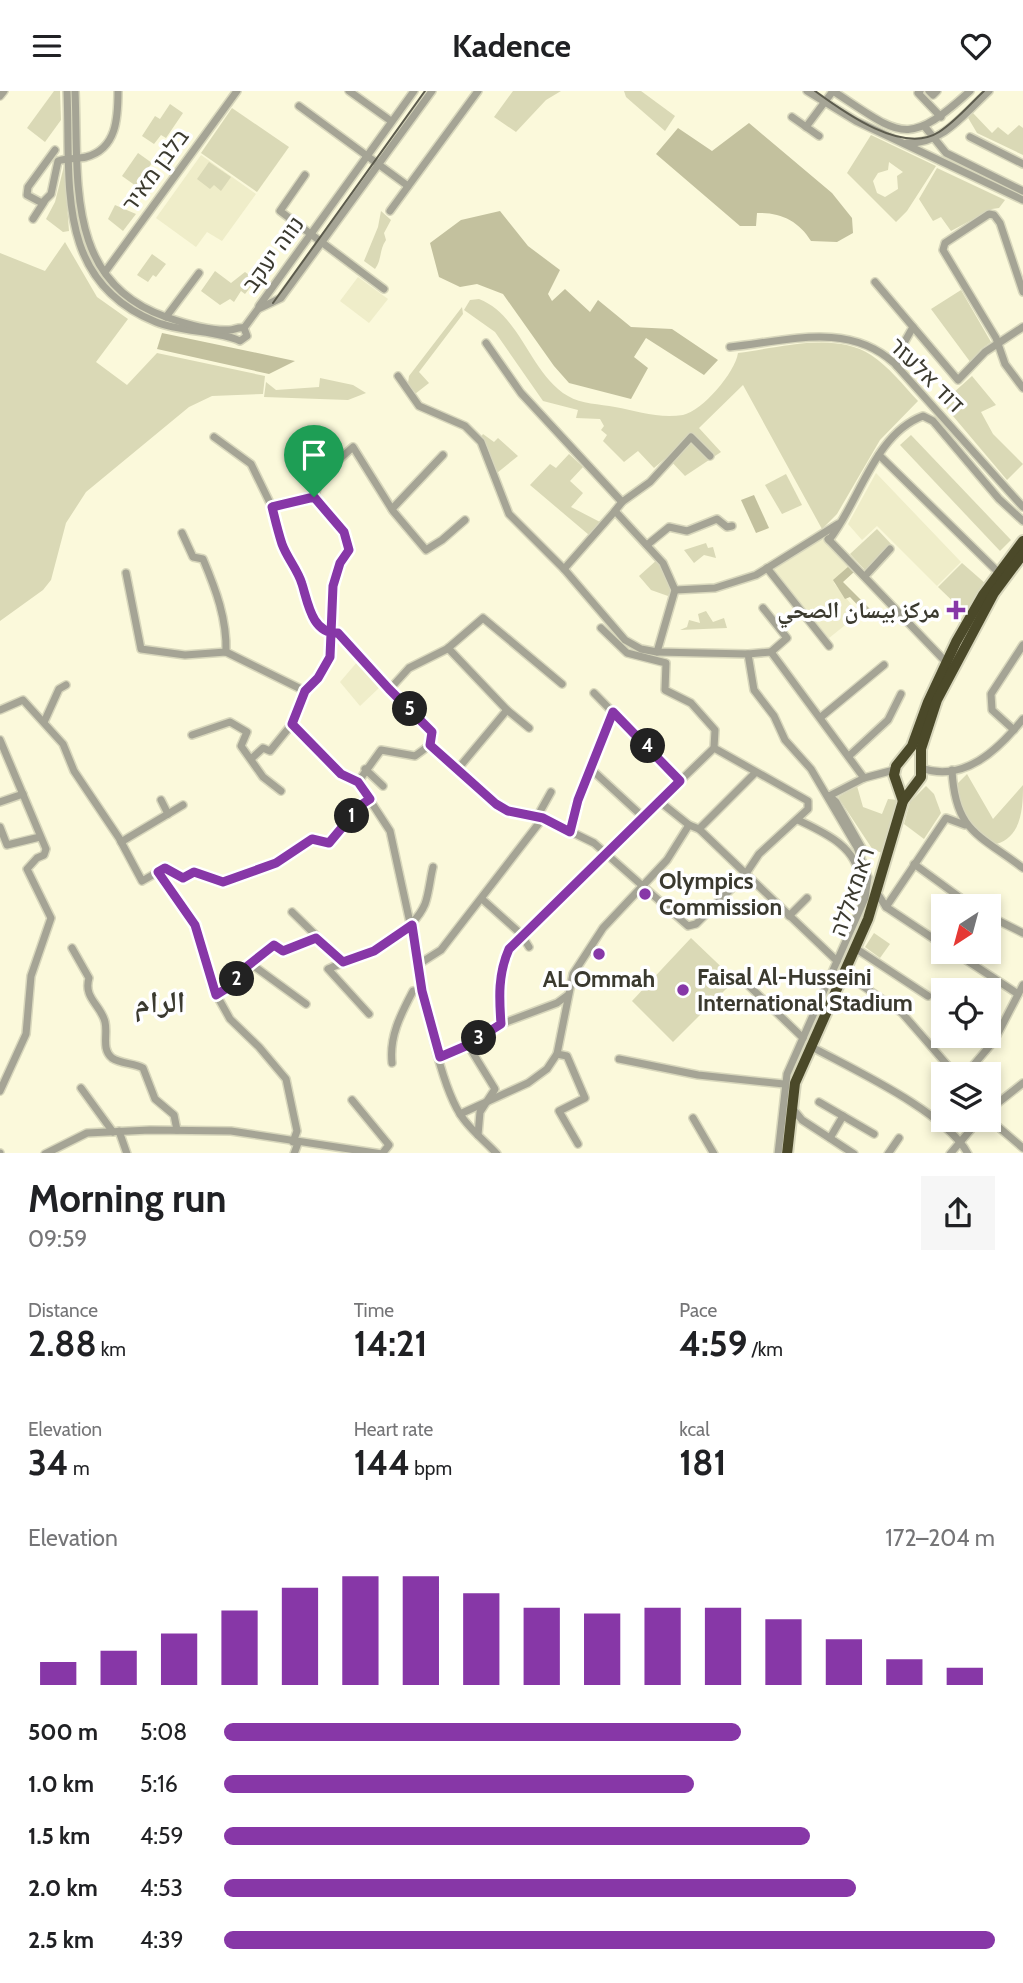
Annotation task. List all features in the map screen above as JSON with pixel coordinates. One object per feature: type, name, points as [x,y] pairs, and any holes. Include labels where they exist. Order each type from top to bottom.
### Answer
[{"type":"highway","points":[[1023,541],[983,595],[946,662],[912,746],[894,770],[899,783],[907,786],[917,782],[930,721],[957,659],[994,593],[1023,554]]},
{"type":"highway","points":[[903,760],[912,760],[920,767]]},
{"type":"highway","name":"ראמאללה","points":[[787,1153],[790,1105],[806,1042],[855,948],[877,893],[903,801],[917,782]]},
{"type":"highway","name":"ראמאללה","points":[[899,783],[903,801]]},
{"type":"street","points":[[0,96],[4,91]]},
{"type":"street","points":[[67,91],[82,224],[90,249],[105,273],[126,295],[166,317],[223,330],[244,328]]},
{"type":"street","points":[[75,91],[74,226],[97,280],[132,310],[159,324],[235,338],[235,329]]},
{"type":"street","points":[[33,219],[51,194],[56,165],[60,160],[95,154],[113,134],[118,122],[118,91]]},
{"type":"street","name":"בלבן מאיר","points":[[97,280],[105,281],[105,273],[237,91]]},
{"type":"street","points":[[349,91],[391,121]]},
{"type":"street","points":[[367,156],[414,91]]},
{"type":"street","points":[[255,311],[279,300],[432,91]]},
{"type":"street","points":[[390,211],[478,91]]},
{"type":"street","points":[[807,91],[824,103],[896,141],[1023,200]]},
{"type":"street","points":[[806,127],[833,91],[893,128],[911,131],[925,127],[941,117],[970,91]]},
{"type":"street","points":[[920,91],[918,93],[941,117]]},
{"type":"street","points":[[929,91],[933,95],[937,91]]},
{"type":"street","points":[[896,141],[930,140],[945,132],[989,91]]},
{"type":"street","points":[[299,106],[408,186]]},
{"type":"street","points":[[792,117],[819,136]]},
{"type":"street","points":[[925,127],[936,154],[950,165]]},
{"type":"street","points":[[943,151],[941,141],[945,132]]},
{"type":"street","points":[[970,138],[1023,164]]},
{"type":"street","points":[[930,140],[943,151],[1023,191]]},
{"type":"street","points":[[44,202],[32,200],[27,190],[55,149]]},
{"type":"street","name":"נווה יעקב","points":[[235,338],[245,339],[247,334],[244,328],[255,311],[367,156]]},
{"type":"street","points":[[305,175],[280,211],[384,289]]},
{"type":"street","points":[[1023,292],[1000,223],[994,215],[989,214],[945,243],[943,250],[998,344],[1005,364],[1023,388]]},
{"type":"street","points":[[166,317],[199,273]]},
{"type":"street","points":[[875,282],[958,380],[998,344],[1023,327]]},
{"type":"street","points":[[897,366],[900,350],[914,327]]},
{"type":"street","name":"דוד אלעזר","points":[[730,347],[834,336],[869,345],[897,366],[1023,507]]},
{"type":"street","points":[[486,343],[521,393],[622,502]]},
{"type":"street","points":[[398,376],[419,406],[474,433],[481,442],[509,514],[564,569],[620,636],[636,647],[657,652],[771,652],[788,638],[763,608]]},
{"type":"street","points":[[829,540],[879,455],[919,417],[928,418],[999,499],[1023,521]]},
{"type":"street","points":[[214,437],[251,464],[272,507],[283,545],[302,585],[306,603],[318,624],[330,633],[338,633],[432,732],[430,745],[415,756],[381,750],[358,782]]},
{"type":"street","points":[[564,569],[622,502],[650,482],[691,437],[710,456]]},
{"type":"street","points":[[314,497],[322,475],[353,447],[392,509],[426,550],[465,520]]},
{"type":"street","points":[[392,509],[443,455]]},
{"type":"street","points":[[879,455],[999,573]]},
{"type":"street","points":[[272,507],[314,497]]},
{"type":"street","points":[[251,759],[263,748],[270,751],[292,724],[305,691],[318,678],[330,657],[333,586],[340,563],[349,550],[349,541],[314,497]]},
{"type":"street","points":[[615,511],[663,563],[675,590],[657,652]]},
{"type":"street","points":[[647,545],[670,527],[687,531],[717,519],[727,527],[732,526]]},
{"type":"street","points":[[675,590],[715,588],[767,568],[838,524]]},
{"type":"street","points":[[182,533],[193,557],[203,559],[216,593],[226,624],[226,652]]},
{"type":"street","points":[[822,534],[866,575],[946,662]]},
{"type":"street","points":[[866,575],[890,549]]},
{"type":"street","points":[[767,568],[830,646]]},
{"type":"street","points":[[126,573],[141,649],[185,655],[226,652],[305,691]]},
{"type":"street","points":[[389,689],[410,668],[448,648],[483,618],[562,684]]},
{"type":"street","points":[[501,1024],[499,988],[502,964],[521,934],[714,748],[715,730],[708,721],[691,703],[665,690],[666,663],[628,653],[601,628]]},
{"type":"street","points":[[1014,730],[992,711],[991,694],[1023,645]]},
{"type":"street","points":[[448,648],[507,710],[529,728]]},
{"type":"street","points":[[771,652],[864,778]]},
{"type":"street","points":[[748,654],[754,690],[774,716],[781,734],[811,769],[829,796],[867,869],[867,891],[806,1042],[785,1084],[778,1153]]},
{"type":"street","points":[[821,717],[884,665]]},
{"type":"street","points":[[45,720],[59,689],[66,685]]},
{"type":"street","points":[[594,693],[680,781]]},
{"type":"street","points":[[849,756],[888,720],[901,694]]},
{"type":"street","points":[[0,710],[23,700],[45,720],[63,744],[74,771],[121,842],[142,881],[165,868],[183,878],[194,872],[223,882],[276,863],[312,839],[329,843],[361,805],[370,799]]},
{"type":"street","points":[[457,770],[507,710]]},
{"type":"street","points":[[570,832],[578,800],[613,712]]},
{"type":"street","points":[[917,782],[925,773],[952,770],[980,762],[1023,719]]},
{"type":"street","points":[[192,735],[230,722],[247,732],[241,746],[263,777],[281,791]]},
{"type":"street","points":[[292,724],[341,774],[358,782],[390,831],[412,925],[422,991],[446,1082],[460,1114],[497,1153]]},
{"type":"street","points":[[0,1091],[26,1034],[31,976],[51,918],[27,869],[44,855],[46,849],[1,745]]},
{"type":"street","points":[[430,745],[496,804],[508,811],[540,818],[605,853],[688,926],[696,924],[745,874],[759,855],[808,809],[808,801],[714,748]]},
{"type":"street","points":[[920,767],[933,771]]},
{"type":"street","points":[[365,769],[383,786]]},
{"type":"street","points":[[591,769],[642,816]]},
{"type":"street","points":[[829,796],[864,778],[894,770]]},
{"type":"street","points":[[952,770],[954,801],[966,825]]},
{"type":"street","points":[[699,829],[755,773]]},
{"type":"street","points":[[419,964],[441,950],[482,899],[540,818],[551,792]]},
{"type":"street","points":[[0,803],[23,794]]},
{"type":"street","points":[[161,800],[168,814]]},
{"type":"street","points":[[659,801],[689,825],[699,829],[837,961]]},
{"type":"street","points":[[121,842],[183,805]]},
{"type":"street","points":[[886,907],[946,818],[966,825],[1023,868]]},
{"type":"street","points":[[798,820],[835,840],[854,861],[859,879]]},
{"type":"street","points":[[460,1114],[528,1083],[547,1069],[557,1053],[573,974],[589,948],[667,860],[689,825]]},
{"type":"street","points":[[0,827],[7,845],[40,837]]},
{"type":"street","points":[[914,864],[955,894]]},
{"type":"street","points":[[369,1014],[328,969],[374,951],[412,925],[425,904],[433,867]]},
{"type":"street","points":[[158,872],[195,925],[216,995],[230,1019],[286,1079],[297,1131],[295,1153]]},
{"type":"street","points":[[877,893],[886,907],[931,937]]},
{"type":"street","points":[[789,916],[807,898]]},
{"type":"street","points":[[482,899],[521,934],[529,947]]},
{"type":"street","points":[[292,912],[343,962]]},
{"type":"street","points":[[1001,922],[1023,933]]},
{"type":"street","points":[[216,995],[232,985],[251,964],[274,945],[283,951],[316,938]]},
{"type":"street","points":[[72,948],[89,978],[89,997],[105,1020],[106,1049],[113,1058],[143,1069],[155,1099],[174,1115],[177,1131]]},
{"type":"street","points":[[855,948],[928,996]]},
{"type":"street","points":[[251,964],[306,1004]]},
{"type":"street","points":[[976,964],[1021,989],[994,1041],[976,1062]]},
{"type":"street","points":[[844,973],[902,1013],[945,1062]]},
{"type":"street","points":[[745,982],[806,1042],[902,1098],[959,1142],[968,1153]]},
{"type":"street","points":[[392,1063],[391,1051],[397,1022],[413,991],[422,991]]},
{"type":"street","points":[[440,1057],[468,1045],[501,1024],[556,1003],[568,995]]},
{"type":"street","points":[[468,1045],[495,1089],[480,1112],[478,1135]]},
{"type":"street","points":[[557,1053],[567,1056],[585,1098],[559,1111],[578,1144]]},
{"type":"street","points":[[619,1059],[698,1075],[785,1084]]},
{"type":"street","points":[[1001,1100],[1023,1083]]},
{"type":"street","points":[[81,1087],[116,1131],[127,1153]]},
{"type":"street","points":[[45,1153],[87,1133],[116,1131],[231,1131],[295,1143],[382,1153],[389,1145],[352,1100]]},
{"type":"street","points":[[818,1102],[874,1134]]},
{"type":"street","points":[[790,1105],[802,1120],[854,1153]]},
{"type":"street","points":[[831,1138],[843,1116]]},
{"type":"street","points":[[694,1118],[713,1153]]},
{"type":"street","points":[[1001,1129],[1023,1148]]},
{"type":"street","points":[[950,1153],[968,1132]]},
{"type":"street","points":[[888,1153],[899,1138]]},
{"type":"shaded area","points":[[749,123],[832,193],[852,218],[853,233],[837,242],[811,241],[795,223],[781,216],[765,213],[757,213],[756,226],[740,226],[656,154],[678,128],[712,151]]},
{"type":"shaded area","points":[[201,155],[256,194],[222,241],[207,232],[196,247],[156,218]]},
{"type":"shaded area","points":[[500,211],[528,246],[560,270],[548,294],[552,301],[565,289],[590,312],[598,300],[631,327],[672,329],[718,360],[704,375],[646,338],[634,357],[648,368],[631,399],[569,383],[503,294],[477,284],[460,287],[439,277],[430,243],[461,220]]},
{"type":"shaded area","points":[[358,277],[388,299],[369,323],[340,301]]},
{"type":"shaded area","points":[[162,333],[295,361],[269,374],[157,349]]},
{"type":"shaded area","points":[[876,473],[961,562],[937,586],[877,526],[862,540],[848,524]]},
{"type":"shaded area","points":[[754,495],[769,528],[756,533],[741,500]]},
{"type":"shaded area","points":[[817,534],[850,569],[834,583],[859,614],[829,638],[773,570]]},
{"type":"shaded area","points":[[849,566],[854,572],[843,582],[873,612],[867,615],[850,597],[845,599],[833,580]]},
{"type":"shaded area","points":[[358,661],[381,686],[360,706],[340,682]]},
{"type":"green space","points":[[54,91],[60,91],[61,120],[45,142],[27,128]]},
{"type":"green space","points":[[513,91],[561,91],[546,100],[516,132],[494,117]]},
{"type":"green space","points":[[624,91],[641,91],[675,116],[665,131],[626,97]]},
{"type":"green space","points":[[170,104],[183,113],[166,138],[161,135],[154,144],[142,136],[155,116],[160,119]]},
{"type":"green space","points":[[232,108],[289,147],[257,192],[201,153]]},
{"type":"green space","points":[[972,112],[992,133],[998,127],[1008,135],[1019,125],[1023,128],[1023,155],[977,133],[967,116]]},
{"type":"green space","points":[[871,135],[936,166],[907,211],[896,222],[847,173]],"holes":[[[889,162],[903,172],[897,176],[898,189],[885,197],[877,193],[873,181],[878,173],[888,170]]]},
{"type":"green space","points":[[138,153],[152,163],[136,186],[122,176]]},
{"type":"green space","points":[[209,162],[231,177],[221,191],[214,185],[210,189],[197,179]]},
{"type":"green space","points":[[64,166],[69,231],[63,232],[46,219],[55,202]]},
{"type":"green space","points":[[937,168],[1005,200],[999,208],[992,209],[951,231],[941,217],[933,221],[919,199]]},
{"type":"green space","points":[[115,205],[136,214],[123,231],[108,219]]},
{"type":"green space","points":[[381,211],[391,220],[384,233],[386,240],[375,269],[364,261],[378,227]]},
{"type":"green space","points":[[65,242],[97,297],[128,319],[96,362],[127,385],[157,353],[265,376],[263,394],[212,396],[189,407],[86,492],[66,523],[51,580],[43,590],[0,621],[0,253],[45,271]]},
{"type":"green space","points":[[152,254],[166,264],[156,277],[153,275],[148,282],[137,275]]},
{"type":"green space","points":[[215,271],[231,283],[245,272],[256,280],[245,294],[241,291],[234,302],[230,299],[220,305],[201,291]]},
{"type":"green space","points":[[961,290],[991,342],[981,349],[971,363],[931,309]]},
{"type":"green space","points":[[479,299],[505,318],[555,386],[573,399],[585,402],[657,415],[683,415],[699,406],[716,390],[731,371],[738,353],[806,343],[841,344],[871,355],[918,401],[880,440],[837,514],[822,529],[743,385],[699,428],[721,452],[685,476],[667,457],[654,468],[638,451],[624,462],[603,441],[607,435],[601,430],[604,426],[600,419],[576,418],[578,410],[543,401],[495,332],[464,310],[470,300]]},
{"type":"green space","points":[[462,307],[463,314],[419,372],[429,383],[415,394],[408,383],[409,376]]},
{"type":"green space","points":[[972,376],[996,405],[981,412],[993,434],[1023,464],[1007,480],[942,403]]},
{"type":"green space","points":[[320,378],[353,385],[366,393],[348,400],[264,397],[266,382],[276,390],[319,387]]},
{"type":"green space","points":[[483,434],[494,442],[498,438],[518,456],[497,473],[481,437]]},
{"type":"green space","points":[[911,435],[1011,540],[1000,551],[900,445]]},
{"type":"green space","points":[[569,454],[583,467],[570,481],[583,493],[571,507],[600,522],[589,535],[530,485],[550,464],[556,468]]},
{"type":"green space","points":[[786,474],[802,505],[782,514],[765,485]]},
{"type":"green space","points":[[877,529],[892,545],[865,570],[850,554]]},
{"type":"green space","points":[[706,543],[708,548],[713,547],[716,558],[704,555],[694,563],[684,550]]},
{"type":"green space","points":[[658,559],[671,590],[668,596],[651,590],[639,576]]},
{"type":"green space","points":[[962,563],[986,584],[966,614],[938,587]]},
{"type":"green space","points":[[706,611],[713,622],[724,618],[727,628],[680,630],[687,627],[689,620],[700,623],[698,614]]},
{"type":"green space","points":[[967,774],[993,819],[1023,785],[1019,820],[1016,828],[1005,840],[996,844],[969,819],[961,804],[957,784]]},
{"type":"green space","points":[[857,786],[863,807],[882,814],[888,799],[899,800],[883,853],[873,850],[838,797]]},
{"type":"green space","points":[[926,786],[934,794],[941,813],[924,839],[904,824],[910,802]]},
{"type":"green space","points":[[874,933],[890,944],[880,958],[865,947]]},
{"type":"green space","name":"Faisal Al-Husseini International Stadium","points":[[691,938],[735,980],[673,1042],[632,1001]]},
{"type":"tram line","points":[[273,303],[425,91]]},
{"type":"tram line","points":[[815,91],[858,120],[892,135],[909,138],[925,138],[939,132],[984,91]]},
{"type":"place","name":"مركز بيسان الصحي","points":[[956,610]]},
{"type":"place","name":"Olympics Commission","points":[[645,894]]},
{"type":"place","name":"AL Ommah","points":[[599,954]]},
{"type":"place","name":"Faisal Al-Husseini International Stadium","points":[[683,990]]},
{"type":"district","name":"الرام","points":[[160,1002]]},
{"type":"route","points":[[314,497],[272,507],[283,545],[302,585],[306,603],[318,624],[330,633],[338,633],[389,689],[426,723],[433,737],[430,745],[496,804],[508,811],[543,818],[570,832],[578,800],[613,712],[680,781],[521,934],[509,949],[502,964],[499,988],[501,1024],[468,1045],[440,1057],[422,991],[412,925],[374,951],[343,962],[316,938],[303,944],[298,942],[283,951],[274,945],[245,968],[232,985],[216,995],[195,925],[158,872],[165,868],[183,878],[194,872],[223,882],[239,874],[276,863],[312,839],[329,843],[361,805],[370,799],[358,782],[341,774],[292,724],[305,691],[318,678],[330,657],[330,633],[333,586],[340,563],[349,550],[349,541],[344,532],[314,497]]}]
